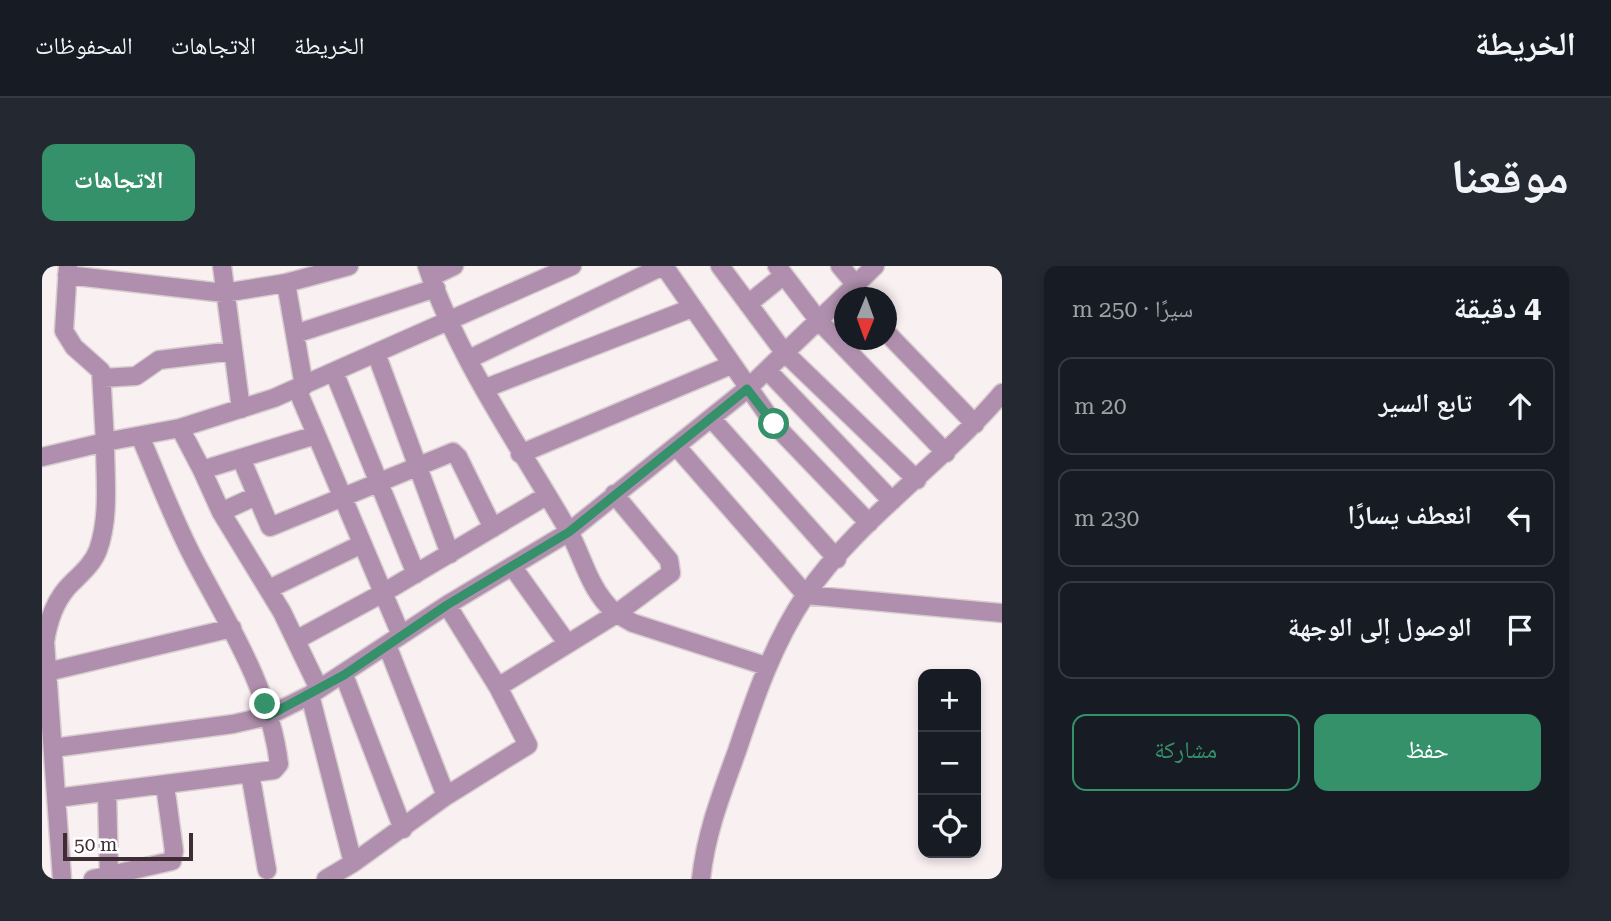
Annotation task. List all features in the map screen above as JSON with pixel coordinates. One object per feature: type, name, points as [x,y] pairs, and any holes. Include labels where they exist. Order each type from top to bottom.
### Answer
[{"type":"street","points":[[222,266],[241,408]]},
{"type":"street","points":[[62,879],[51,836],[52,788],[44,642],[57,602],[86,570],[97,551],[103,525],[105,443],[103,377],[96,364],[74,347],[64,331],[67,270],[224,293],[286,283],[349,266]]},
{"type":"street","points":[[295,334],[454,266]]},
{"type":"street","points":[[42,457],[180,428],[301,387],[572,266]]},
{"type":"street","points":[[469,359],[663,266],[747,389],[806,460],[869,523]]},
{"type":"street","points":[[720,266],[785,352],[917,480]]},
{"type":"street","points":[[840,266],[850,287]]},
{"type":"street","points":[[856,287],[875,266]]},
{"type":"street","points":[[748,304],[780,270],[819,321],[946,453]]},
{"type":"street","points":[[431,277],[469,359],[520,454],[569,532],[593,584],[616,614],[656,632],[766,666]]},
{"type":"street","points":[[286,283],[301,387],[316,435],[383,593],[394,640],[446,796]]},
{"type":"street","points":[[486,388],[692,308]]},
{"type":"street","points":[[49,739],[222,726],[268,716],[315,692],[447,605],[569,532],[747,389],[834,308]]},
{"type":"street","points":[[897,342],[975,424]]},
{"type":"street","points":[[103,377],[136,376],[159,360],[233,351]]},
{"type":"street","points":[[376,353],[450,554]]},
{"type":"street","points":[[520,454],[731,365]]},
{"type":"street","points":[[766,369],[892,501]]},
{"type":"street","points":[[334,372],[416,574]]},
{"type":"street","points":[[701,879],[710,821],[766,666],[806,595],[869,523],[946,453],[1002,394]]},
{"type":"street","points":[[711,418],[837,559]]},
{"type":"street","points":[[180,428],[221,512],[270,589],[296,640],[315,692],[353,863]]},
{"type":"street","points":[[202,470],[316,435]]},
{"type":"street","points":[[52,788],[107,792],[274,770],[279,764],[268,716],[248,661],[195,561],[140,436]]},
{"type":"street","points":[[676,446],[806,595],[1002,613]]},
{"type":"street","points":[[240,542],[449,453],[456,454],[493,528]]},
{"type":"street","points":[[241,458],[270,527]]},
{"type":"street","points":[[498,687],[616,614],[671,573],[672,565],[614,494]]},
{"type":"street","points":[[221,512],[256,496]]},
{"type":"street","points":[[296,640],[416,574],[546,496]]},
{"type":"street","points":[[270,589],[362,544]]},
{"type":"street","points":[[512,566],[567,643]]},
{"type":"street","points":[[326,879],[353,863],[446,796],[527,748],[527,739],[498,687],[447,605]]},
{"type":"street","points":[[47,672],[232,628]]},
{"type":"street","points":[[344,675],[402,829]]},
{"type":"street","points":[[250,773],[267,870]]},
{"type":"street","points":[[107,792],[101,877],[172,861],[174,851],[165,785]]},
{"type":"route","points":[[265,704],[268,716],[310,695],[447,605],[569,532],[747,389],[774,424]]}]
